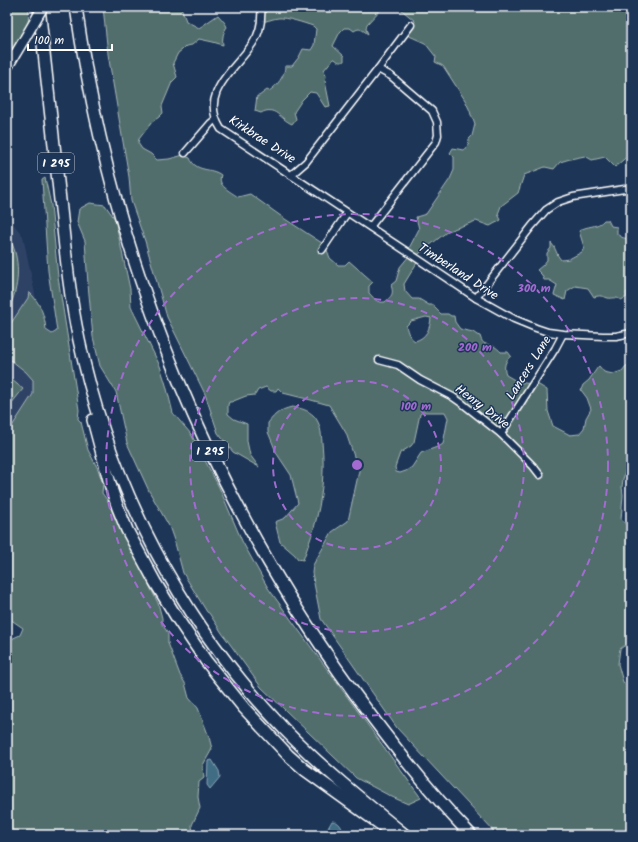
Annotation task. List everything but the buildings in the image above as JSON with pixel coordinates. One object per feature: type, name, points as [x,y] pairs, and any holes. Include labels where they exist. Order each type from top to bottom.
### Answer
[{"type":"highway","name":"I 295","points":[[39,7],[66,252],[75,319],[88,378],[99,418],[112,456],[144,530],[188,607],[206,635],[256,699],[284,729],[328,771],[405,835]]},
{"type":"highway","name":"I 295","points":[[76,7],[98,128],[123,226],[155,321],[184,396],[209,451],[236,505],[259,546],[293,603],[330,659],[402,756],[471,835]]},
{"type":"highway","points":[[75,319],[82,380],[106,472],[115,500],[123,522],[140,556],[170,607],[198,650],[220,679],[248,713],[283,751],[309,773],[395,835]]},
{"type":"main road","points":[[7,68],[43,7]]},
{"type":"street","name":"Kirkbrae Drive","points":[[261,7],[261,21],[254,42],[222,83],[214,98],[214,109],[216,119],[221,129],[291,175],[306,162],[411,25]]},
{"type":"street","points":[[370,227],[436,142],[438,135],[437,122],[432,111],[391,76],[378,69]]},
{"type":"street","points":[[185,153],[211,122],[216,119]]},
{"type":"street","name":"Timberland Drive","points":[[291,175],[476,298],[524,324],[548,332],[586,336],[616,336],[631,333]]},
{"type":"street","points":[[476,298],[540,216],[558,202],[573,197],[631,188]]},
{"type":"street","points":[[322,250],[347,213]]},
{"type":"street","name":"Lancers Lane","points":[[501,434],[563,334]]},
{"type":"street","name":"Henry Drive","points":[[379,360],[398,364],[420,380],[458,400],[501,434],[540,475]]},
{"type":"shaded area","points":[[7,216],[23,236],[39,313],[25,502],[39,551],[28,584],[7,605]]},
{"type":"shaded area","points":[[212,760],[219,771],[220,777],[210,789],[207,785],[208,761]]},
{"type":"shaded area","points":[[332,821],[337,822],[340,825],[343,834],[324,835]]},
{"type":"green space","points":[[7,7],[29,7],[28,27],[7,60]]},
{"type":"green space","points":[[103,7],[181,7],[186,21],[199,28],[218,15],[227,27],[223,36],[223,45],[199,39],[192,45],[186,46],[178,53],[173,63],[177,77],[172,82],[162,106],[163,113],[152,122],[139,139],[138,143],[142,149],[151,154],[157,160],[169,159],[182,155],[190,158],[196,166],[221,175],[221,182],[231,193],[238,197],[250,194],[325,245],[330,258],[338,265],[345,265],[349,261],[373,282],[369,286],[369,293],[378,301],[385,302],[391,296],[391,285],[396,281],[400,267],[409,256],[418,261],[404,284],[405,291],[412,299],[419,299],[429,305],[434,305],[441,314],[454,316],[455,322],[460,329],[473,332],[480,336],[485,344],[494,346],[501,352],[508,352],[511,356],[505,364],[506,375],[518,382],[532,384],[534,382],[547,390],[548,411],[553,426],[570,435],[579,434],[584,428],[586,418],[591,409],[587,398],[581,390],[583,385],[589,380],[599,366],[604,372],[613,374],[622,371],[626,366],[631,364],[631,438],[629,442],[631,463],[627,466],[623,479],[621,520],[631,526],[631,644],[620,649],[618,664],[623,682],[627,685],[631,682],[631,835],[497,835],[397,728],[321,619],[312,573],[313,565],[332,532],[348,521],[359,471],[346,433],[329,405],[283,393],[278,388],[276,391],[271,391],[266,387],[258,390],[255,395],[246,396],[229,402],[228,405],[228,414],[234,419],[247,424],[247,441],[250,455],[259,467],[233,452],[218,433],[205,394],[167,317],[145,241],[131,201],[129,177],[108,54]],"holes":[[[426,317],[431,318],[430,326],[425,335],[419,340],[415,341],[409,335],[406,326],[411,321]],[[423,412],[445,412],[448,418],[443,444],[421,453],[412,467],[406,471],[400,473],[396,472],[395,467],[400,453],[411,446],[414,442],[420,414]]]},
{"type":"green space","points":[[259,7],[383,7],[367,24],[366,29],[368,34],[358,29],[354,31],[350,28],[344,28],[340,32],[333,46],[344,56],[344,61],[339,62],[333,59],[324,70],[330,106],[325,107],[316,93],[310,92],[302,100],[294,112],[296,119],[292,124],[274,112],[266,111],[261,113],[255,111],[257,96],[267,90],[269,91],[275,86],[282,77],[285,66],[292,66],[303,49],[311,50],[314,45],[316,29],[313,26],[286,18],[259,22]]},
{"type":"green space","points":[[398,7],[631,7],[631,153],[615,167],[605,157],[592,160],[585,156],[560,162],[554,169],[545,167],[524,175],[518,193],[501,206],[498,214],[501,220],[490,226],[476,221],[448,231],[415,257],[407,252],[419,229],[416,217],[426,214],[450,179],[454,170],[454,157],[450,153],[453,148],[463,150],[468,146],[475,124],[465,100],[443,66],[435,62],[436,57],[425,43],[407,35],[413,27],[415,21]]},
{"type":"green space","points":[[45,178],[51,205],[58,277],[79,410],[78,419],[81,422],[88,450],[98,469],[103,484],[102,493],[107,500],[158,603],[162,624],[168,633],[168,643],[180,675],[185,683],[189,698],[198,708],[212,749],[203,765],[204,778],[199,782],[198,797],[200,808],[192,825],[194,835],[7,835],[7,641],[20,635],[23,628],[7,617],[7,434],[33,394],[33,380],[26,372],[7,357],[7,329],[28,298],[29,292],[36,300],[41,310],[46,330],[52,334],[57,331],[48,271],[42,180]]},
{"type":"green space","points":[[90,203],[105,205],[115,219],[130,289],[131,307],[160,366],[173,413],[191,434],[219,487],[242,541],[268,588],[421,798],[408,804],[356,778],[261,687],[207,612],[183,573],[169,526],[149,491],[127,443],[116,392],[100,366],[93,337],[85,241],[77,222],[79,209]]},
{"type":"green space","points":[[604,220],[608,220],[611,226],[617,227],[617,234],[625,238],[631,238],[631,289],[626,293],[627,297],[621,300],[601,296],[594,297],[588,288],[575,286],[567,291],[565,300],[554,295],[557,285],[549,280],[544,280],[542,275],[537,270],[547,260],[547,253],[551,248],[551,243],[561,260],[569,259],[582,252],[584,247],[579,231],[599,224]]},
{"type":"green space","points":[[7,235],[13,246],[18,271],[14,296],[7,312]]},
{"type":"green space","points":[[7,376],[23,389],[7,409]]},
{"type":"green space","points":[[292,407],[307,411],[314,416],[320,429],[323,453],[323,475],[319,507],[314,528],[303,560],[298,559],[280,542],[275,522],[285,518],[298,503],[291,475],[277,454],[268,432],[268,423],[273,417],[278,412]]}]
